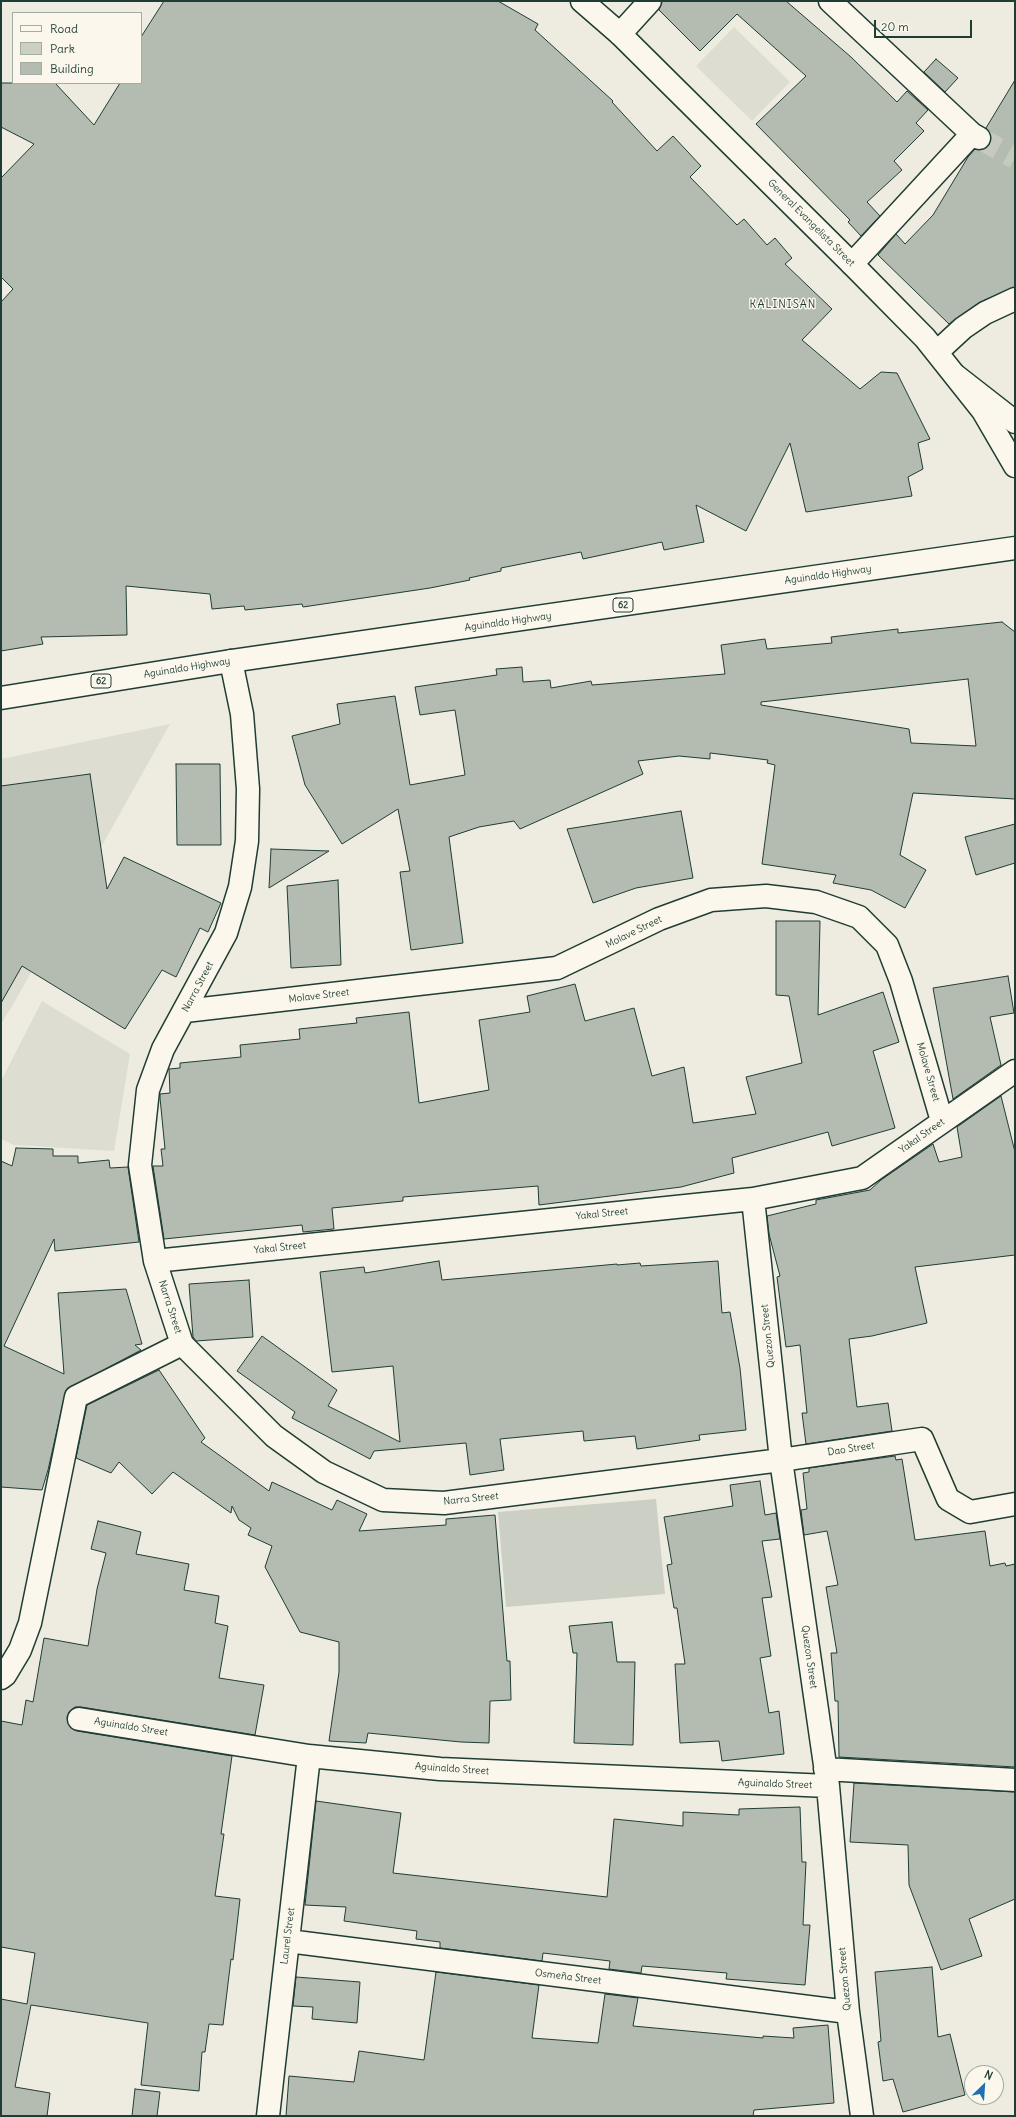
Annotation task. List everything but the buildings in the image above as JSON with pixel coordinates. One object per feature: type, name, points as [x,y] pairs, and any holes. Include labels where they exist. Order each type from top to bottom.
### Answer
[{"type":"main road","name":"General Evangelista Street","points":[[582,1],[620,34],[852,264],[936,352],[983,411],[1015,466]]},
{"type":"main road","points":[[620,34],[650,1]]},
{"type":"main road","points":[[830,1],[976,136],[852,264]]},
{"type":"main road","points":[[936,352],[963,328],[985,313],[1015,299]]},
{"type":"main road","points":[[956,376],[1015,422]]},
{"type":"main road","name":"Aguinaldo Highway","points":[[1,698],[231,661],[1015,548]]},
{"type":"main road","name":"Narra Street","points":[[231,661],[242,714],[248,788],[246,849],[240,887],[226,933],[163,1049],[148,1090],[140,1165],[155,1261],[182,1344],[274,1436],[324,1472],[383,1500],[444,1503],[781,1460]]},
{"type":"main road","name":"Molave Street","points":[[185,1011],[557,968],[658,919],[711,900],[766,896],[816,902],[859,917],[887,945],[901,981],[942,1121]]},
{"type":"main road","name":"Yakal Street","points":[[155,1261],[753,1198],[862,1178],[1015,1071]]},
{"type":"main road","name":"Quezon Street","points":[[753,1198],[781,1460],[826,1777],[848,2012],[862,2116]]},
{"type":"main road","points":[[1,1678],[6,1675],[20,1650],[30,1623],[76,1397],[182,1344]]},
{"type":"main road","name":"Dao Street","points":[[781,1460],[922,1439],[948,1499],[970,1512],[1015,1504]]},
{"type":"main road","name":"Aguinaldo Street","points":[[79,1719],[309,1756],[440,1769],[1015,1780]]},
{"type":"main road","name":"Laurel Street","points":[[268,2116],[309,1756]]},
{"type":"main road","name":"Osmeña Street","points":[[288,1941],[848,2012]]},
{"type":"shaded area","points":[[734,27],[790,82],[752,121],[696,66]]},
{"type":"shaded area","points":[[170,724],[14,1003],[1,1024],[1,759]]},
{"type":"shaded area","points":[[42,1001],[130,1054],[114,1151],[14,1145],[1,1139],[1,1081]]},
{"type":"green space","points":[[656,1499],[665,1594],[506,1607],[498,1512]]},
{"type":"tunnel","points":[[979,138],[1015,158]]},
{"type":"district","name":"KALINISAN","points":[[783,305]]}]
